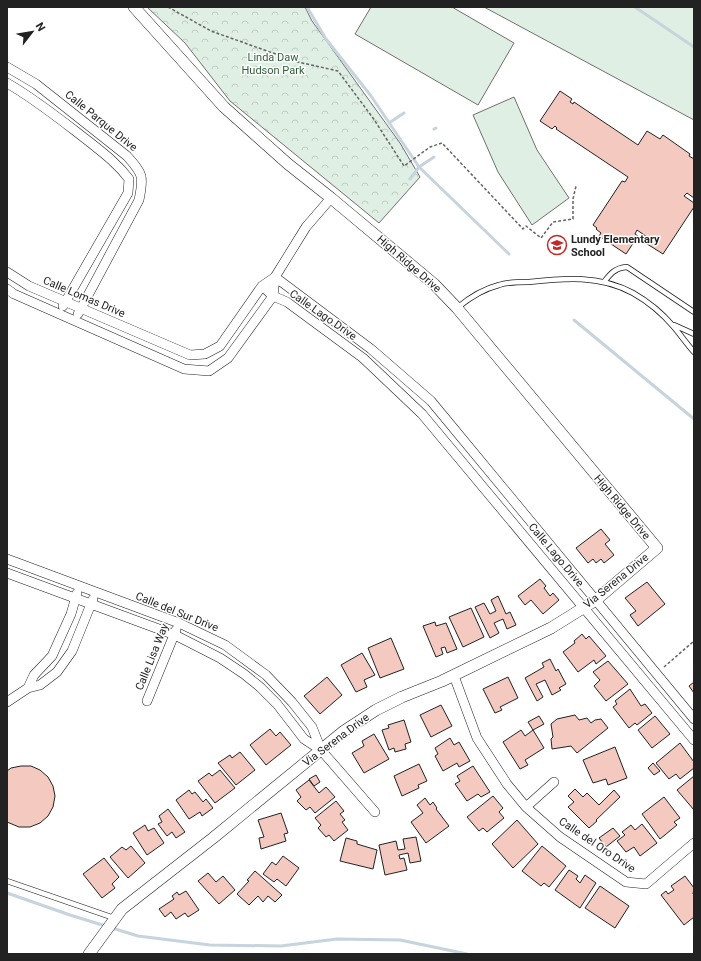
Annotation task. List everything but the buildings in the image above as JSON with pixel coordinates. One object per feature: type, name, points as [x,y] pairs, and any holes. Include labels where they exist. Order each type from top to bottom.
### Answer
[{"type":"street","name":"High Ridge Drive","points":[[134,7],[224,107],[288,164],[434,284],[457,308],[656,548]]},
{"type":"street","name":"Calle Parque Drive","points":[[7,67],[36,84],[127,156],[138,168],[140,174]]},
{"type":"street","points":[[7,83],[25,93],[73,129],[119,166],[129,179],[128,193],[58,313]]},
{"type":"street","points":[[74,321],[138,200],[143,181],[140,174],[129,179]]},
{"type":"street","points":[[209,372],[206,354],[220,346],[262,286],[275,277],[306,227],[331,198]]},
{"type":"street","name":"Calle Lomas Drive","points":[[7,272],[29,286],[190,355],[206,354]]},
{"type":"street","points":[[7,289],[14,294],[184,369],[209,372],[228,358],[273,296],[275,277]]},
{"type":"street","name":"Calle Lago Drive","points":[[275,277],[371,349],[431,401],[694,719]]},
{"type":"street","name":"Calle Lago Drive","points":[[262,286],[273,296],[287,302],[363,358],[422,414],[694,740]]},
{"type":"street","points":[[150,354],[154,340]]},
{"type":"street","points":[[387,381],[397,371]]},
{"type":"street","points":[[490,495],[502,486]]},
{"type":"street","name":"Via Serena Drive","points":[[89,954],[116,916],[344,731],[376,710],[402,697],[454,676],[551,628],[596,600],[656,548]]},
{"type":"street","name":"Calle del Sur Drive","points":[[7,559],[179,623],[225,645],[266,675],[292,702],[312,727],[321,750]]},
{"type":"street","name":"Calle del Sur Drive","points":[[7,573],[174,635],[215,655],[244,674],[260,687],[277,704],[304,739],[321,750],[375,812]]},
{"type":"street","points":[[28,688],[34,675],[52,656],[71,614],[79,586]]},
{"type":"street","points":[[7,702],[28,688],[40,685],[57,672],[72,651],[95,592]]},
{"type":"street","name":"Calle Lisa Way","points":[[147,701],[179,623]]},
{"type":"street","points":[[46,662],[57,672]]},
{"type":"street","name":"Calle del Oro Drive","points":[[454,676],[477,738],[507,784],[526,807],[560,836],[626,882],[646,884],[694,843]]},
{"type":"street","points":[[664,704],[675,696]]},
{"type":"street","points":[[526,807],[554,782]]},
{"type":"lane","points":[[604,282],[611,273],[620,268],[627,267],[694,312]]},
{"type":"lane","points":[[457,308],[468,299],[499,284],[567,278],[604,282],[632,292],[647,303],[672,325],[694,352]]},
{"type":"lane","points":[[672,325],[694,334]]},
{"type":"lane","points":[[7,882],[116,916]]},
{"type":"path","points":[[168,7],[211,31],[298,62],[338,71],[374,118],[404,166],[430,147],[442,143],[523,229],[526,226],[542,238],[553,222],[573,219],[573,199],[576,186]]},
{"type":"path","points":[[656,673],[694,641]]},
{"type":"green space","name":"Linda Daw Hudson Park","points":[[147,7],[305,7],[312,21],[400,143],[420,177],[379,223],[230,101],[185,43]]},
{"type":"green space","points":[[371,7],[452,7],[514,43],[478,105],[355,34]]},
{"type":"green space","points":[[484,7],[694,7],[694,120]]},
{"type":"green space","points":[[514,97],[537,150],[569,198],[532,225],[498,172],[473,115]]},
{"type":"waterway","points":[[307,7],[326,39],[371,96],[419,167],[509,254]]},
{"type":"waterway","points":[[635,7],[694,47]]},
{"type":"waterway","points":[[389,123],[404,113]]},
{"type":"waterway","points":[[410,179],[419,167],[434,157]]},
{"type":"waterway","points":[[574,320],[694,419]]},
{"type":"waterway","points":[[7,893],[70,915],[138,936],[210,945],[281,946],[337,939],[400,940],[467,954]]},
{"type":"place","name":"Lundy Elementary School","points":[[557,245]]}]
